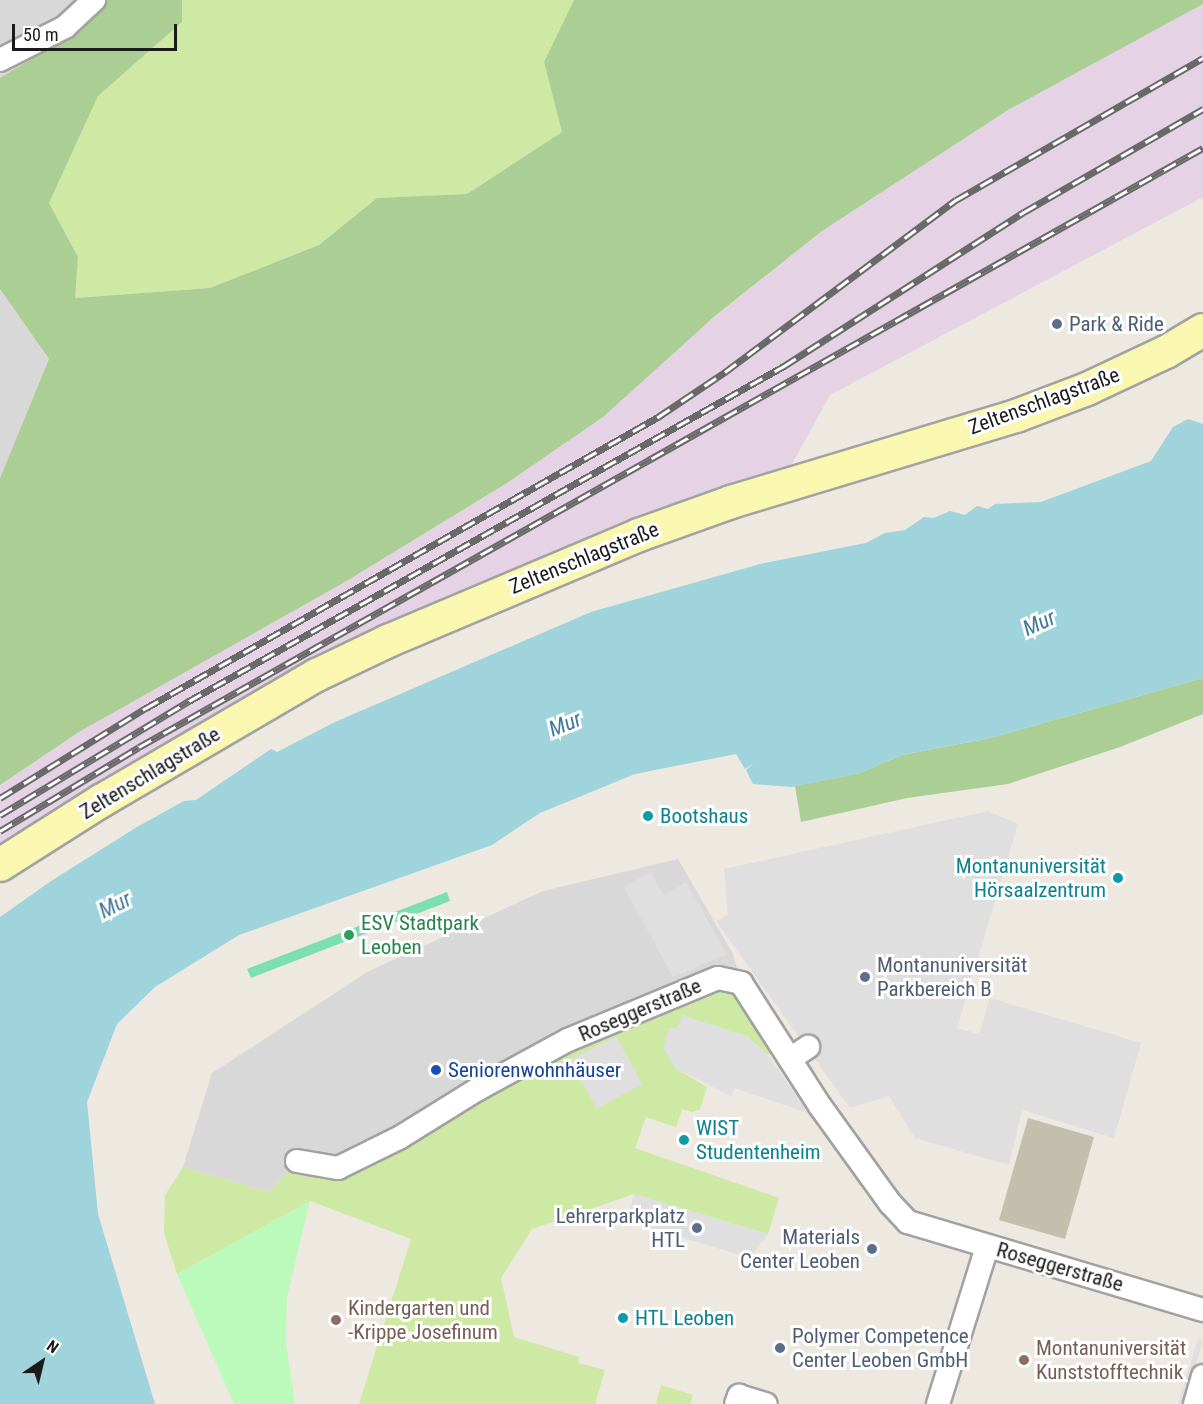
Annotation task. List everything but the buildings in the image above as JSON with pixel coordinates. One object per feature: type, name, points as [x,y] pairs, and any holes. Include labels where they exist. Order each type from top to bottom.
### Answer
[{"type":"main road","name":"Zeltenschlagstraße","points":[[0,865],[102,801],[317,675],[388,640],[639,536],[731,502],[1016,416],[1087,389],[1166,352],[1203,330]]},
{"type":"street","points":[[0,60],[65,27],[94,0]]},
{"type":"street","name":"Roseggerstraße","points":[[297,1161],[338,1168],[409,1133],[478,1089],[573,1037],[718,978],[741,984],[799,1053],[898,1214],[921,1227],[1203,1310]]},
{"type":"street","points":[[938,1404],[987,1247]]},
{"type":"street","points":[[1195,1404],[1203,1376]]},
{"type":"street","points":[[737,1400],[766,1404]]},
{"type":"shaded area","points":[[0,0],[108,0],[73,34],[0,78]]},
{"type":"shaded area","points":[[1203,4],[1203,197],[830,395],[792,464],[775,475],[422,610],[327,652],[0,847],[0,785],[79,732],[345,582],[507,483],[822,231],[1008,110]]},
{"type":"shaded area","points":[[0,289],[49,359],[0,478]]},
{"type":"shaded area","name":"Montanuniversität Parkbereich B","points":[[988,811],[1018,824],[957,1028],[979,1034],[990,998],[1141,1043],[1114,1138],[1022,1110],[1009,1165],[915,1138],[889,1096],[850,1108],[716,921],[728,915],[724,869]]},
{"type":"shaded area","points":[[678,859],[733,954],[741,983],[338,1168],[297,1161],[269,1192],[183,1167],[212,1073],[369,971],[543,891]]},
{"type":"shaded area","points":[[650,872],[664,895],[686,882],[727,954],[673,977],[624,887]]},
{"type":"shaded area","points":[[682,1015],[747,1036],[768,1055],[808,1113],[734,1088],[731,1096],[675,1068],[663,1047],[669,1028],[677,1030]]},
{"type":"shaded area","points":[[616,1036],[642,1084],[597,1109],[570,1060]]},
{"type":"shaded area","points":[[1028,1118],[1094,1137],[1065,1239],[999,1220]]},
{"type":"shaded area","name":"Lehrerparkplatz HTL","points":[[634,1194],[768,1234],[750,1258],[627,1221]]},
{"type":"shaded area","points":[[1198,1339],[1203,1341],[1183,1404],[1178,1404]]},
{"type":"green space","points":[[108,0],[182,0],[182,22],[98,96],[49,203],[78,257],[75,298],[210,288],[319,245],[377,198],[467,194],[562,132],[544,62],[574,0],[1203,0],[1203,4],[1008,110],[822,231],[715,316],[603,417],[507,483],[345,582],[79,732],[0,785],[0,478],[49,359],[0,289],[0,78],[73,34]]},
{"type":"green space","points":[[182,0],[574,0],[544,62],[562,132],[467,194],[377,198],[319,245],[210,288],[74,298],[78,257],[49,203],[98,96],[182,22]]},
{"type":"green space","points":[[1203,678],[1203,714],[1120,747],[1008,784],[907,798],[801,822],[795,786],[860,773],[902,755],[990,738]]},
{"type":"green space","name":"ESV Stadtpark Leoben","points":[[447,892],[450,901],[251,978],[247,969]]},
{"type":"green space","points":[[741,983],[781,1047],[768,1055],[747,1036],[669,1028],[675,1068],[707,1087],[700,1109],[692,1112],[682,1109],[676,1127],[646,1117],[635,1148],[779,1198],[768,1234],[634,1194],[532,1229],[501,1278],[514,1337],[579,1357],[578,1363],[605,1370],[595,1404],[359,1404],[411,1239],[310,1201],[177,1274],[164,1233],[165,1195],[183,1167],[269,1192],[297,1161],[338,1168],[638,1009]]},
{"type":"green space","points":[[310,1201],[287,1297],[286,1343],[295,1404],[234,1404],[177,1274]]},
{"type":"green space","points":[[661,1385],[693,1395],[690,1404],[656,1404]]},
{"type":"water","name":"Mur","points":[[1188,419],[1203,424],[1203,678],[990,738],[902,755],[860,773],[792,787],[753,784],[746,770],[754,763],[745,769],[736,754],[635,774],[540,813],[492,845],[239,935],[155,987],[117,1024],[87,1102],[98,1214],[155,1404],[0,1404],[0,917],[51,881],[137,827],[184,801],[196,800],[271,749],[277,752],[335,722],[591,612],[760,564],[866,543],[885,533],[905,530],[924,517],[934,518],[950,511],[965,515],[977,506],[988,509],[995,504],[1041,502],[1151,461],[1173,427]]},
{"type":"railway","points":[[0,798],[146,708],[658,417],[725,372],[956,200],[1203,58]]},
{"type":"railway","points":[[0,815],[189,701],[784,366],[1024,212],[1203,109]]},
{"type":"railway","points":[[0,831],[139,747],[1203,148]]},
{"type":"place","name":"Park & Ride","points":[[1057,324]]},
{"type":"place","name":"Bootshaus","points":[[648,816]]},
{"type":"place","name":"Montanuniversität Hörsaalzentrum","points":[[1118,878]]},
{"type":"place","name":"ESV Stadtpark Leoben","points":[[349,935]]},
{"type":"place","name":"Montanuniversität Parkbereich B","points":[[865,977]]},
{"type":"place","name":"Seniorenwohnhäuser","points":[[436,1070]]},
{"type":"place","name":"WIST Studentenheim","points":[[684,1140]]},
{"type":"place","name":"Lehrerparkplatz HTL","points":[[697,1228]]},
{"type":"place","name":"Materials Center Leoben","points":[[872,1249]]},
{"type":"place","name":"HTL Leoben","points":[[623,1318]]},
{"type":"place","name":"Kindergarten und -Krippe Josefinum","points":[[336,1320]]},
{"type":"place","name":"Polymer Competence Center Leoben GmbH","points":[[780,1348]]},
{"type":"place","name":"Montanuniversität Kunststofftechnik","points":[[1024,1360]]}]
